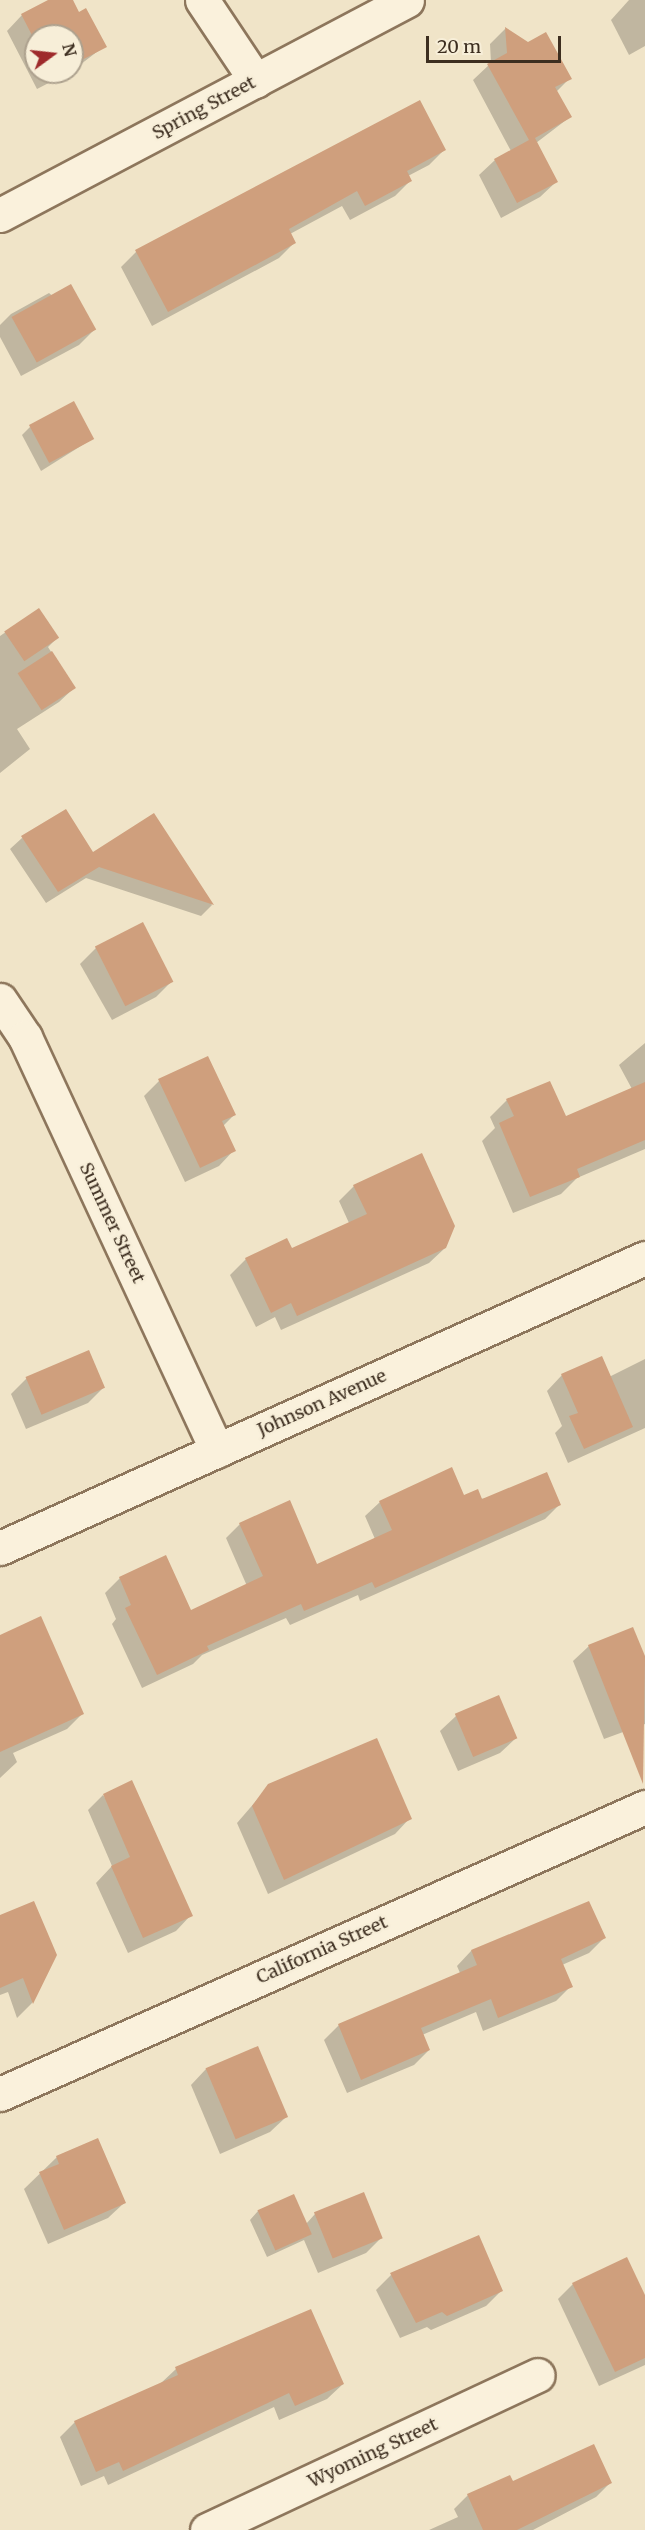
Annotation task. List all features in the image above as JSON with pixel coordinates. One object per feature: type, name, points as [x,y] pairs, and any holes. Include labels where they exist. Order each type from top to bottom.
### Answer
[{"type":"street","points":[[202,0],[256,81]]},
{"type":"street","name":"Spring Street","points":[[0,215],[407,0]]},
{"type":"street","name":"Summer Street","points":[[0,1000],[25,1038],[217,1450]]},
{"type":"street","name":"Johnson Avenue","points":[[0,1548],[645,1258]]},
{"type":"street","name":"California Street","points":[[0,2094],[645,1807]]},
{"type":"street","name":"Wyoming Street","points":[[207,2530],[265,2518],[538,2375]]},
{"type":"building","points":[[48,0],[73,0],[79,12],[86,8],[107,47],[84,59],[84,24],[26,24],[21,14]]},
{"type":"building","points":[[505,27],[528,42],[546,32],[572,79],[555,87],[572,117],[535,138],[558,182],[517,203],[494,159],[529,140],[487,64],[507,53]]},
{"type":"building","points":[[420,100],[446,150],[407,171],[412,181],[365,206],[357,191],[289,229],[296,243],[168,312],[135,250]]},
{"type":"building","points":[[71,284],[96,329],[37,362],[12,317]]},
{"type":"building","points":[[74,401],[94,439],[49,463],[29,425]]},
{"type":"building","points":[[39,608],[59,638],[24,661],[4,631]]},
{"type":"building","points":[[52,651],[76,688],[42,710],[18,673]]},
{"type":"building","points":[[66,809],[93,852],[154,813],[214,905],[99,867],[58,892],[21,836]]},
{"type":"building","points":[[143,922],[173,982],[125,1006],[95,947]]},
{"type":"building","points":[[208,1056],[236,1115],[222,1121],[236,1151],[200,1168],[158,1079]]},
{"type":"building","points":[[550,1081],[566,1116],[645,1082],[645,1140],[577,1169],[580,1177],[530,1197],[499,1123],[514,1116],[506,1099]]},
{"type":"building","points":[[422,1153],[455,1226],[446,1248],[297,1316],[291,1303],[271,1313],[245,1258],[287,1238],[292,1248],[367,1214],[353,1185]]},
{"type":"building","points":[[89,1350],[105,1388],[42,1415],[25,1377]]},
{"type":"building","points":[[602,1356],[633,1427],[584,1449],[569,1416],[578,1413],[561,1374]]},
{"type":"building","points":[[452,1467],[464,1495],[478,1489],[482,1499],[547,1472],[561,1505],[375,1588],[372,1582],[304,1611],[301,1604],[207,1646],[209,1650],[157,1675],[125,1608],[131,1605],[119,1577],[166,1555],[191,1610],[263,1576],[239,1523],[290,1500],[317,1564],[392,1530],[379,1501]]},
{"type":"building","points":[[41,1616],[84,1714],[0,1752],[0,1635]]},
{"type":"building","points":[[633,1627],[645,1656],[643,1784],[588,1645]]},
{"type":"building","points":[[499,1695],[517,1738],[473,1757],[455,1714]]},
{"type":"building","points":[[377,1738],[412,1819],[284,1880],[252,1806],[268,1784]]},
{"type":"building","points":[[132,1780],[193,1916],[143,1938],[111,1866],[130,1857],[103,1794]]},
{"type":"building","points":[[34,1901],[57,1955],[33,2004],[23,1978],[0,1988],[0,1915]]},
{"type":"building","points":[[589,1901],[606,1938],[561,1959],[573,1987],[498,2018],[491,1999],[421,2028],[430,2050],[361,2080],[338,2024],[477,1965],[471,1950]]},
{"type":"building","points":[[258,2046],[288,2117],[236,2139],[206,2068]]},
{"type":"building","points":[[98,2138],[126,2203],[64,2230],[39,2172],[59,2164],[56,2156]]},
{"type":"building","points":[[364,2192],[383,2238],[333,2259],[314,2212]]},
{"type":"building","points":[[294,2194],[312,2234],[275,2250],[257,2210]]},
{"type":"building","points":[[479,2235],[503,2291],[447,2316],[442,2312],[416,2323],[390,2273]]},
{"type":"building","points":[[627,2257],[645,2295],[645,2358],[615,2372],[572,2283]]},
{"type":"building","points":[[311,2309],[344,2384],[295,2406],[289,2393],[123,2471],[119,2462],[96,2472],[74,2421],[178,2375],[175,2367]]},
{"type":"building","points":[[594,2444],[612,2483],[517,2530],[483,2530],[467,2494],[510,2475],[513,2481]]}]
